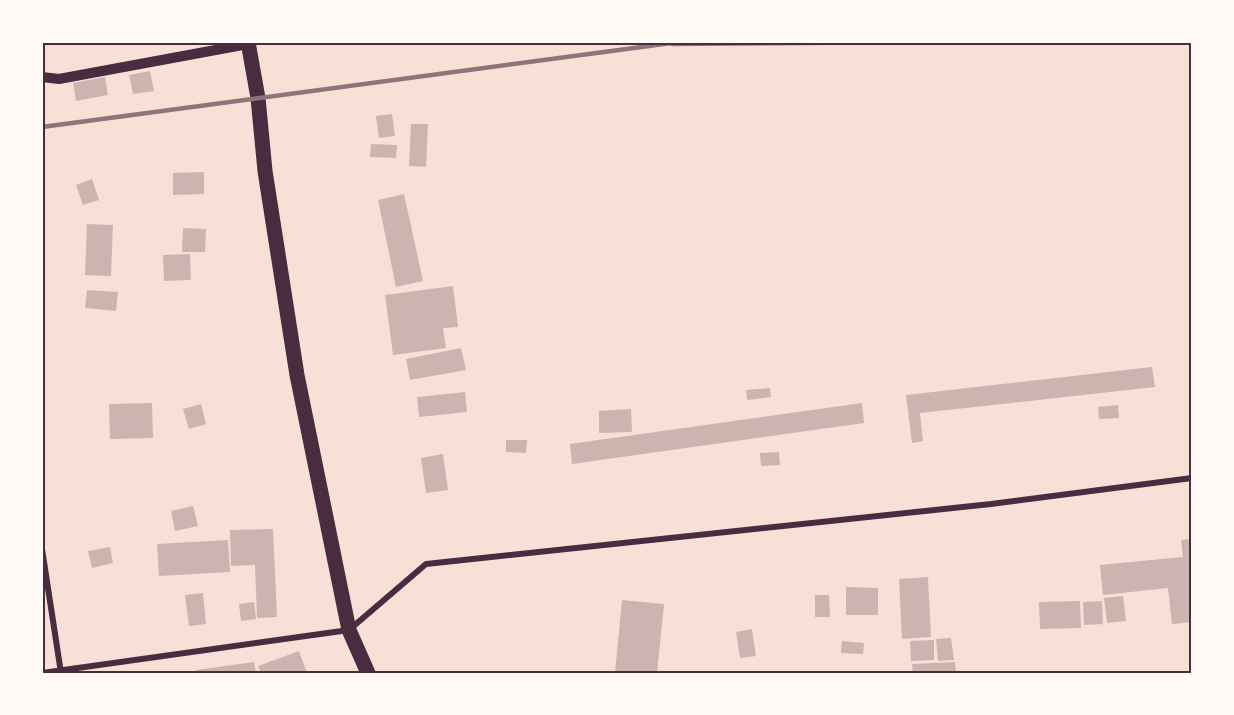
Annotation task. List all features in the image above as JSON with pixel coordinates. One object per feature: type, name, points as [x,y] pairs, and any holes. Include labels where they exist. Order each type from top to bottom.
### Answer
[{"type":"main road","points":[[248,43],[258,98],[265,171],[297,375],[349,630],[368,673]]},
{"type":"street","points":[[42,77],[59,79],[248,43]]},
{"type":"street","points":[[42,673],[349,630],[426,564],[991,504],[1192,478]]},
{"type":"street","points":[[42,549],[60,672]]},
{"type":"building","points":[[150,71],[154,91],[133,94],[129,75]]},
{"type":"building","points":[[105,77],[108,95],[76,101],[73,83]]},
{"type":"building","points":[[392,114],[395,136],[379,138],[376,116]]},
{"type":"building","points":[[411,124],[428,124],[426,167],[409,166]]},
{"type":"building","points":[[371,144],[397,145],[396,158],[370,157]]},
{"type":"building","points":[[204,172],[204,194],[173,195],[173,173]]},
{"type":"building","points":[[92,179],[99,200],[83,205],[76,185]]},
{"type":"building","points":[[404,194],[423,281],[396,287],[378,200]]},
{"type":"building","points":[[87,224],[113,225],[111,276],[85,275]]},
{"type":"building","points":[[183,228],[206,229],[205,252],[182,252]]},
{"type":"building","points":[[190,254],[191,280],[164,281],[163,255]]},
{"type":"building","points":[[453,286],[458,327],[443,328],[446,348],[393,355],[385,295]]},
{"type":"building","points":[[87,290],[118,292],[116,311],[85,308]]},
{"type":"building","points":[[461,348],[466,370],[410,380],[406,359]]},
{"type":"building","points":[[1152,367],[1155,387],[920,413],[923,441],[912,443],[906,395]]},
{"type":"building","points":[[770,388],[771,397],[747,400],[746,390]]},
{"type":"building","points":[[465,392],[467,412],[419,417],[417,397]]},
{"type":"building","points":[[152,403],[153,438],[110,439],[109,404]]},
{"type":"building","points":[[862,403],[864,423],[572,464],[570,444]]},
{"type":"building","points":[[201,404],[206,424],[189,429],[183,409]]},
{"type":"building","points":[[1118,405],[1119,418],[1099,419],[1098,407]]},
{"type":"building","points":[[631,409],[632,432],[599,433],[599,411]]},
{"type":"building","points":[[506,440],[527,440],[526,453],[506,452]]},
{"type":"building","points":[[779,452],[780,465],[761,466],[760,453]]},
{"type":"building","points":[[443,454],[448,490],[426,493],[421,458]]},
{"type":"building","points":[[193,506],[198,526],[175,531],[171,511]]},
{"type":"building","points":[[273,529],[277,617],[257,618],[255,565],[231,566],[230,530]]},
{"type":"building","points":[[1192,539],[1192,622],[1172,624],[1168,588],[1103,595],[1100,565],[1183,557],[1181,540]]},
{"type":"building","points":[[228,540],[230,572],[159,576],[157,544]]},
{"type":"building","points":[[110,547],[113,563],[92,568],[88,551]]},
{"type":"building","points":[[928,577],[931,637],[902,639],[899,579]]},
{"type":"building","points":[[846,587],[878,588],[878,615],[846,615]]},
{"type":"building","points":[[203,593],[206,624],[189,626],[185,595]]},
{"type":"building","points":[[815,595],[829,595],[830,617],[815,617]]},
{"type":"building","points":[[1123,596],[1126,621],[1107,623],[1104,598]]},
{"type":"building","points":[[622,600],[664,604],[657,673],[615,673]]},
{"type":"building","points":[[1080,601],[1081,628],[1040,629],[1039,602]]},
{"type":"building","points":[[1102,601],[1103,624],[1084,625],[1083,602]]},
{"type":"building","points":[[254,602],[256,619],[241,621],[239,604]]},
{"type":"building","points":[[752,629],[756,656],[740,658],[736,632]]},
{"type":"building","points":[[951,638],[954,660],[938,661],[936,639]]},
{"type":"building","points":[[934,640],[934,660],[911,661],[910,641]]},
{"type":"building","points":[[842,641],[864,643],[863,654],[841,653]]},
{"type":"building","points":[[299,651],[307,673],[261,673],[258,666]]},
{"type":"building","points":[[254,662],[256,673],[196,673],[196,670]]},
{"type":"building","points":[[955,662],[956,673],[913,673],[912,664]]},
{"type":"railway","points":[[42,127],[679,42]]},
{"type":"railway","points":[[672,44],[954,42]]}]
